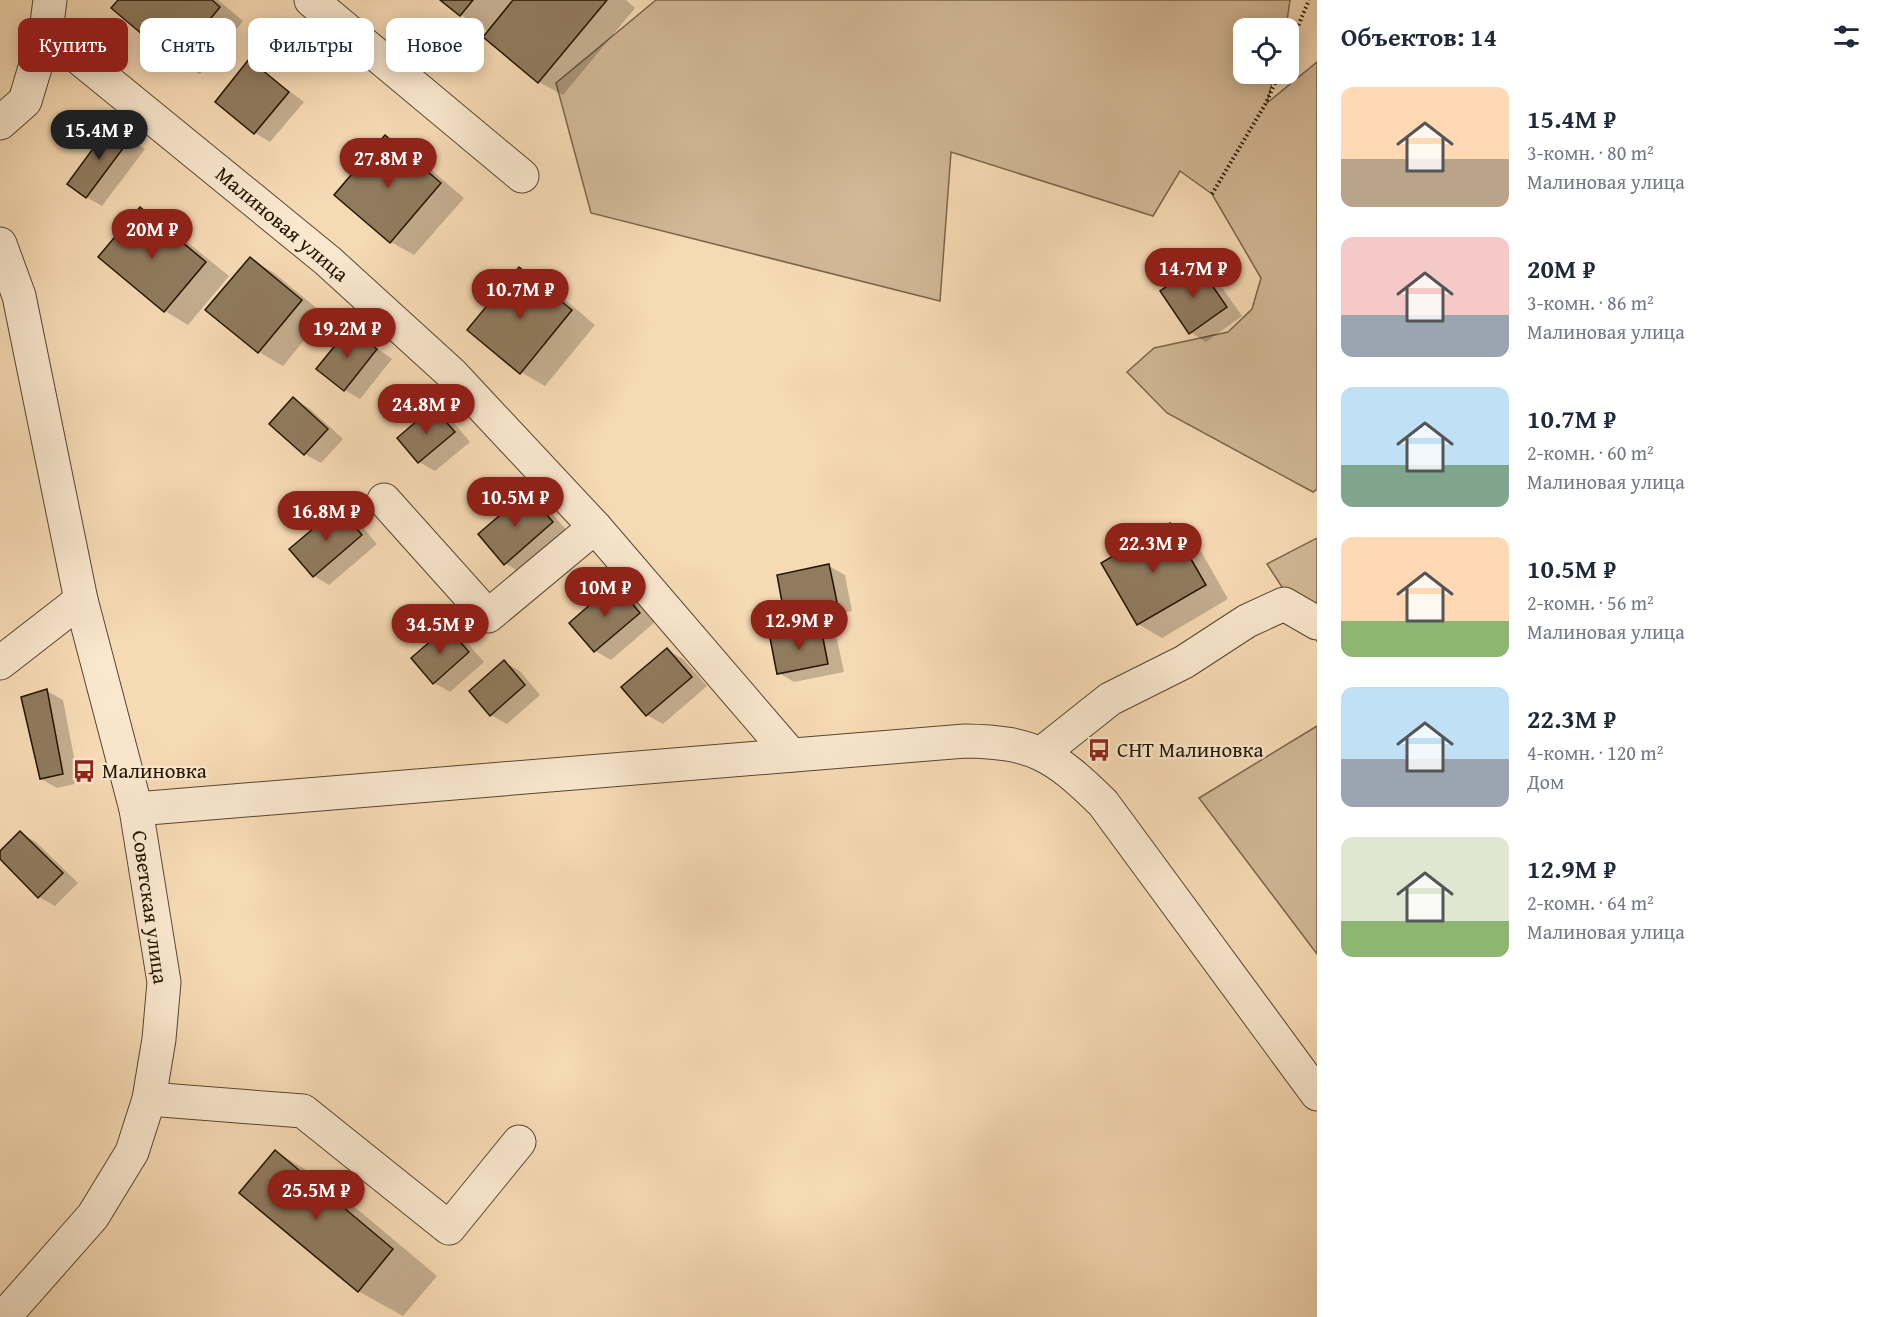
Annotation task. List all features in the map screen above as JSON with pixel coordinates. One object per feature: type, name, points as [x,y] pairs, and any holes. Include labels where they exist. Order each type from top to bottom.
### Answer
[{"type":"street","points":[[311,0],[522,176]]},
{"type":"street","points":[[0,123],[24,101],[48,15]]},
{"type":"street","name":"Малиновая улица","points":[[48,15],[328,261],[452,374],[595,527],[791,755]]},
{"type":"street","name":"Советская улица","points":[[0,244],[20,296],[81,600],[136,809],[164,982],[159,1039],[150,1099],[132,1152],[93,1216],[4,1317]]},
{"type":"street","points":[[384,500],[488,616],[595,527]]},
{"type":"street","points":[[1042,753],[1110,699],[1184,662],[1247,621],[1317,592]]},
{"type":"street","points":[[0,663],[81,600]]},
{"type":"street","points":[[1284,604],[1317,623]]},
{"type":"street","points":[[136,809],[965,741],[1004,742],[1042,753],[1074,775],[1103,803],[1317,1094]]},
{"type":"street","points":[[150,1099],[303,1111],[449,1228],[519,1142]]},
{"type":"path","points":[[1299,24],[1309,0]]},
{"type":"path","points":[[1212,194],[1266,103],[1275,84]]},
{"type":"shaded area","points":[[656,0],[1290,0],[1287,18],[1233,18],[1233,84],[1272,84],[1267,103],[1290,84],[1299,84],[1299,77],[1317,62],[1317,489],[1313,492],[1167,413],[1127,372],[1154,348],[1228,332],[1252,309],[1261,278],[1212,194],[1180,171],[1153,216],[951,152],[940,301],[591,213],[556,83]]},
{"type":"shaded area","points":[[1317,538],[1317,641],[1267,564]]},
{"type":"shaded area","points":[[1317,726],[1317,954],[1199,798]]},
{"type":"building","points":[[118,0],[212,0],[220,7],[211,18],[140,18],[140,32],[128,22],[128,18],[123,18],[111,8]]},
{"type":"building","points":[[440,0],[473,0],[460,16]]},
{"type":"building","points":[[513,0],[607,0],[538,83],[484,36]]},
{"type":"building","points":[[248,60],[248,72],[265,72],[289,92],[254,134],[215,102]]},
{"type":"building","points":[[111,124],[130,139],[86,198],[67,184]]},
{"type":"building","points":[[385,135],[441,183],[390,243],[334,195]]},
{"type":"building","points":[[140,207],[206,262],[164,312],[98,257]]},
{"type":"building","points":[[250,257],[302,300],[258,353],[205,310]]},
{"type":"building","points":[[1198,265],[1227,307],[1189,334],[1160,291]]},
{"type":"building","points":[[519,267],[572,310],[520,374],[467,330]]},
{"type":"building","points":[[350,327],[377,349],[344,391],[316,369]]},
{"type":"building","points":[[293,397],[328,429],[304,455],[269,424]]},
{"type":"building","points":[[433,407],[455,432],[418,463],[397,438]]},
{"type":"building","points":[[527,492],[553,522],[504,565],[478,534]]},
{"type":"building","points":[[339,507],[362,535],[313,577],[289,549]]},
{"type":"building","points":[[1170,523],[1206,585],[1137,625],[1101,563]]},
{"type":"building","points":[[829,564],[837,602],[784,613],[777,575]]},
{"type":"building","points":[[615,583],[640,613],[594,652],[569,623]]},
{"type":"building","points":[[447,627],[469,652],[433,684],[411,658]]},
{"type":"building","points":[[821,628],[828,664],[777,674],[770,638]]},
{"type":"building","points":[[667,648],[692,677],[646,716],[621,687]]},
{"type":"building","points":[[504,660],[525,685],[490,716],[469,691]]},
{"type":"building","points":[[47,689],[63,774],[40,779],[21,697]]},
{"type":"building","points":[[20,831],[63,873],[38,898],[0,859],[0,851]]},
{"type":"building","points":[[275,1150],[393,1249],[358,1292],[239,1193]]},
{"type":"place","name":"СНТ Малиновка","points":[[1099,750]]},
{"type":"place","name":"Малиновка","points":[[84,771]]}]
